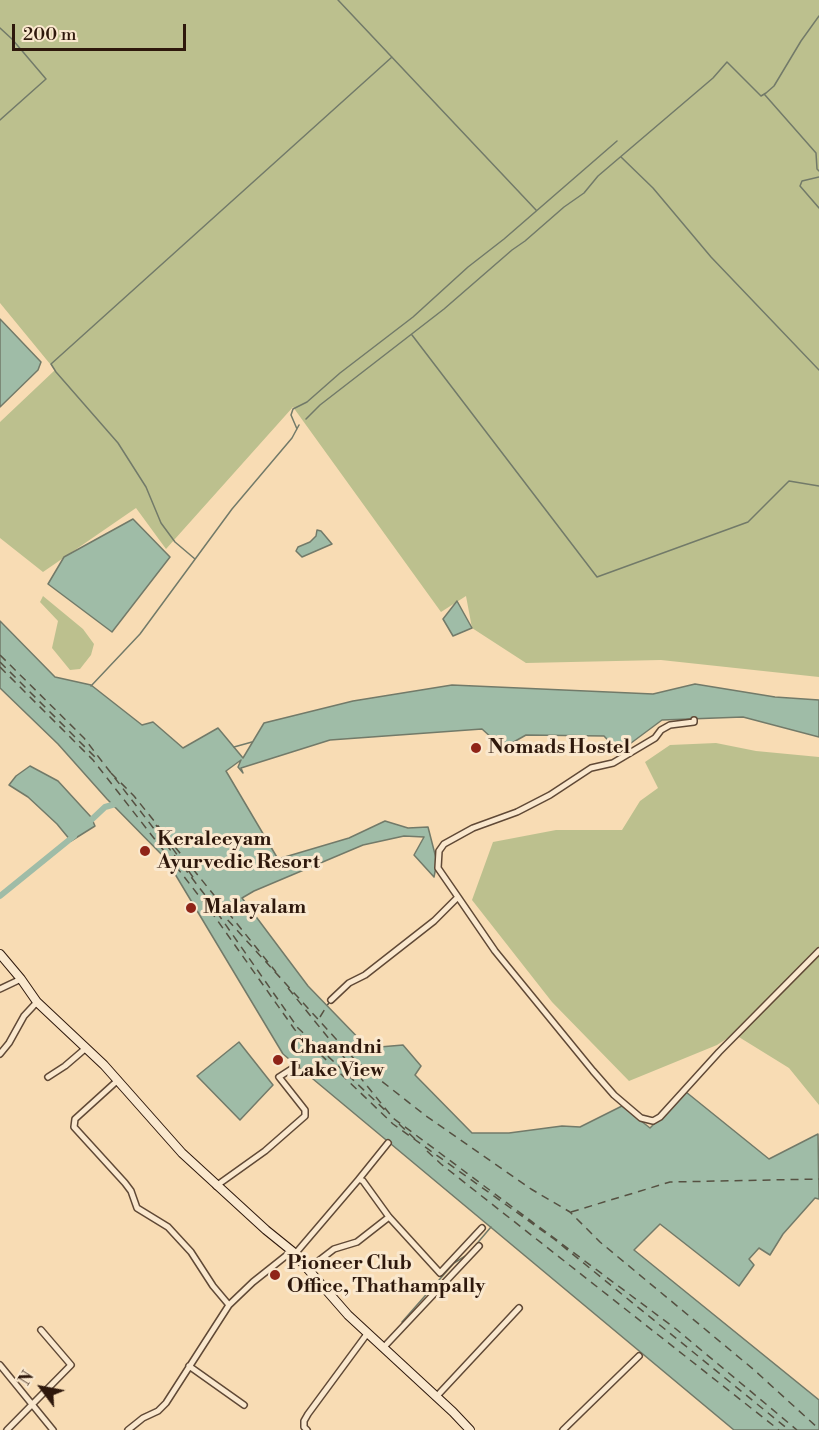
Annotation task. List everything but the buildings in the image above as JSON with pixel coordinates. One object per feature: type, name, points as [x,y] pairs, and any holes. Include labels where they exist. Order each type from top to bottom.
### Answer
[{"type":"main road","points":[[0,954],[21,978],[37,1002],[118,1080],[161,1130],[216,1186],[294,1253],[331,1297],[367,1334],[470,1430]]},
{"type":"street","points":[[694,720],[694,722],[670,725],[661,729],[655,738],[613,763],[591,768],[550,795],[517,812],[472,828],[444,843],[440,851],[438,868],[495,951],[572,1047],[614,1095],[647,1121],[660,1117],[719,1052],[819,951]]},
{"type":"street","points":[[331,1000],[349,983],[365,975],[426,927],[458,897]]},
{"type":"street","points":[[0,989],[21,978]]},
{"type":"street","points":[[0,1054],[24,1016],[37,1002]]},
{"type":"street","points":[[48,1077],[86,1048]]},
{"type":"street","points":[[216,1186],[265,1151],[305,1116],[305,1110],[279,1077],[296,1066]]},
{"type":"street","points":[[118,1080],[75,1119],[74,1126],[125,1183],[131,1191],[137,1208],[168,1227],[191,1252],[213,1286],[229,1305]]},
{"type":"street","points":[[129,1430],[143,1418],[163,1407],[229,1305],[253,1282],[294,1253],[388,1143]]},
{"type":"street","points":[[359,1179],[363,1181],[389,1217],[440,1274],[482,1228]]},
{"type":"street","points":[[308,1269],[334,1249],[357,1242],[389,1217]]},
{"type":"street","points":[[383,1348],[479,1246]]},
{"type":"street","points":[[436,1396],[519,1308]]},
{"type":"street","points":[[7,1430],[71,1365],[71,1362],[41,1330]]},
{"type":"street","points":[[307,1430],[304,1427],[304,1421],[308,1414],[367,1334]]},
{"type":"street","points":[[563,1430],[639,1356]]},
{"type":"street","points":[[0,1365],[53,1430]]},
{"type":"street","points":[[189,1366],[244,1405]]},
{"type":"green space","points":[[0,0],[819,0],[819,677],[661,660],[526,663],[472,628],[466,596],[441,612],[293,407],[166,549],[136,508],[43,572],[0,538],[0,422],[55,370],[0,303]]},
{"type":"green space","points":[[43,596],[83,629],[94,644],[91,655],[80,669],[70,670],[52,648],[58,621],[40,602]]},
{"type":"green space","points":[[716,743],[756,751],[819,757],[819,1105],[789,1068],[734,1034],[717,1045],[629,1081],[552,1002],[472,900],[493,842],[556,830],[622,830],[640,801],[658,788],[645,762],[670,745]]},
{"type":"shaded area","points":[[0,319],[41,362],[38,370],[0,407]]},
{"type":"shaded area","points":[[133,519],[170,557],[112,632],[48,584],[64,557]]},
{"type":"shaded area","points":[[317,530],[321,531],[332,544],[302,557],[296,551],[298,547],[310,542],[316,536]]},
{"type":"shaded area","points":[[457,601],[472,628],[453,636],[443,619]]},
{"type":"shaded area","points":[[0,621],[55,677],[91,685],[142,725],[153,722],[183,748],[218,728],[243,758],[264,723],[353,701],[452,685],[653,694],[695,684],[775,697],[819,700],[819,737],[743,717],[662,720],[619,752],[604,736],[526,735],[503,748],[482,729],[330,740],[241,768],[243,773],[238,767],[241,760],[226,771],[278,859],[349,838],[385,821],[408,828],[428,827],[437,862],[434,877],[414,855],[424,837],[404,836],[363,845],[242,898],[308,986],[368,1048],[403,1045],[421,1066],[415,1075],[472,1133],[509,1133],[562,1126],[580,1127],[622,1106],[650,1128],[686,1092],[769,1159],[818,1134],[819,1199],[815,1198],[783,1234],[770,1255],[759,1248],[749,1259],[754,1265],[739,1286],[660,1224],[634,1250],[819,1400],[819,1430],[734,1430],[283,1054],[166,859],[107,799],[58,744],[0,688]]},
{"type":"shaded area","points":[[30,766],[58,781],[91,817],[95,826],[71,841],[57,824],[28,797],[9,785],[16,776]]},
{"type":"shaded area","points":[[239,1042],[273,1085],[240,1120],[197,1076]]},
{"type":"waterway","points":[[338,0],[536,210]]},
{"type":"waterway","points":[[306,419],[320,405],[444,309],[512,250],[584,193],[598,176],[713,78],[727,62],[761,96],[766,93],[774,86],[819,16]]},
{"type":"waterway","points":[[0,28],[46,79],[0,120]]},
{"type":"waterway","points":[[195,559],[175,542],[161,523],[146,487],[118,443],[51,364],[392,57]]},
{"type":"waterway","points":[[765,95],[816,153],[819,171]]},
{"type":"waterway","points":[[297,429],[291,415],[293,409],[307,402],[340,373],[413,317],[468,267],[504,239],[617,141]]},
{"type":"waterway","points":[[621,157],[653,188],[711,257],[819,370]]},
{"type":"waterway","points":[[819,177],[802,181],[800,186],[819,208]]},
{"type":"waterway","points":[[412,335],[597,577],[748,522],[789,481],[819,486]]},
{"type":"waterway","points":[[91,686],[140,634],[232,509],[292,438],[299,425]]},
{"type":"waterway","points":[[234,747],[252,742]]},
{"type":"waterway","points":[[88,823],[105,807],[119,803]]},
{"type":"waterway","points":[[0,896],[74,836]]},
{"type":"waterway","points":[[474,1247],[491,1227]]},
{"type":"waterway","points":[[402,1322],[454,1263],[467,1255]]},
{"type":"ferry route","points":[[0,655],[84,738],[205,895],[356,1061],[426,1116],[531,1189],[570,1212],[600,1242],[753,1369],[819,1429]]},
{"type":"ferry route","points":[[0,662],[99,761]]},
{"type":"ferry route","points":[[0,667],[93,760],[210,910],[295,1030],[393,1124],[554,1239],[789,1430]]},
{"type":"ferry route","points":[[111,773],[134,796],[276,972]]},
{"type":"ferry route","points":[[156,825],[195,880]]},
{"type":"ferry route","points":[[209,901],[298,1028],[387,1112]]},
{"type":"ferry route","points":[[288,988],[393,1118],[676,1329],[797,1430]]},
{"type":"ferry route","points":[[320,1017],[330,1001]]},
{"type":"ferry route","points":[[399,1124],[415,1139]]},
{"type":"ferry route","points":[[427,1151],[779,1430]]},
{"type":"ferry route","points":[[571,1212],[670,1182],[819,1179]]},
{"type":"place","name":"Nomads Hostel","points":[[476,748]]},
{"type":"place","name":"Keraleeyam Ayurvedic Resort","points":[[145,851]]},
{"type":"place","name":"Malayalam","points":[[191,908]]},
{"type":"place","name":"Chaandni Lake View","points":[[278,1060]]},
{"type":"place","name":"Pioneer Club Office, Thathampally","points":[[275,1275]]}]
